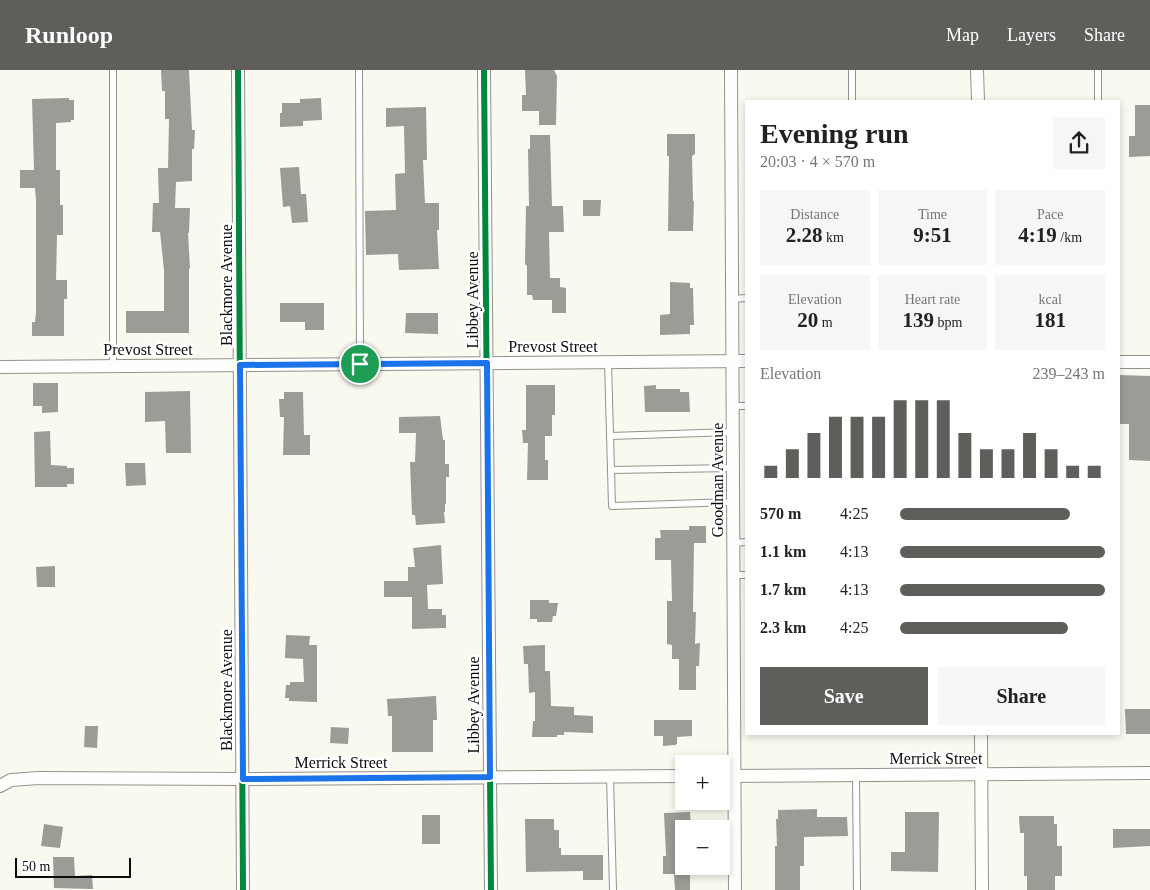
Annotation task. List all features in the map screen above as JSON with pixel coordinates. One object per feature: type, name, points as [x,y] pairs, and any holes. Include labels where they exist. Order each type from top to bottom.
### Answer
[{"type":"street","name":"Blackmore Avenue","points":[[238,70],[243,890]]},
{"type":"street","name":"Libbey Avenue","points":[[484,70],[491,890]]},
{"type":"street","name":"Goodman Avenue","points":[[729,755],[740,575],[740,542],[733,502],[733,432],[740,406],[733,360],[732,70]]},
{"type":"street","points":[[977,70],[978,100]]},
{"type":"street","name":"Prevost Street","points":[[0,367],[745,361]]},
{"type":"street","points":[[1120,362],[1150,362]]},
{"type":"street","points":[[982,735],[982,890]]},
{"type":"street","name":"Merrick Street","points":[[730,775],[1150,773]]},
{"type":"street","name":"Merrick Street","points":[[0,786],[11,780],[38,778],[243,779],[675,776]]},
{"type":"street","name":"Goodman Avenue","points":[[730,808],[735,890]]},
{"type":"lane","points":[[113,70],[113,366]]},
{"type":"lane","points":[[359,70],[360,364]]},
{"type":"lane","points":[[852,70],[852,100]]},
{"type":"lane","points":[[1098,70],[1098,100]]},
{"type":"lane","points":[[733,299],[745,298]]},
{"type":"lane","points":[[608,362],[612,506],[733,502]]},
{"type":"lane","points":[[610,436],[733,432]]},
{"type":"lane","points":[[611,470],[733,468]]},
{"type":"lane","points":[[856,775],[857,890]]},
{"type":"lane","points":[[610,776],[613,890]]},
{"type":"building","points":[[161,70],[189,70],[192,130],[195,130],[194,149],[192,149],[192,181],[176,182],[175,208],[190,208],[188,233],[190,268],[189,333],[126,333],[126,311],[164,311],[164,270],[160,232],[152,232],[153,203],[159,203],[158,168],[168,168],[169,119],[165,119],[165,91],[162,91]]},
{"type":"building","points":[[525,70],[554,70],[557,76],[556,125],[539,125],[539,111],[522,111],[522,95],[526,95]]},
{"type":"building","points":[[69,98],[69,100],[74,100],[74,120],[56,123],[56,170],[60,170],[60,205],[63,205],[63,235],[57,235],[56,280],[67,280],[67,299],[64,299],[64,336],[32,336],[32,322],[35,322],[36,312],[36,200],[35,188],[20,188],[20,170],[34,170],[32,99]]},
{"type":"building","points":[[321,98],[322,120],[303,121],[303,126],[280,127],[282,103],[300,103],[300,99]]},
{"type":"building","points":[[1135,105],[1150,105],[1150,156],[1129,157],[1129,136],[1135,136]]},
{"type":"building","points":[[426,107],[427,160],[423,160],[425,203],[439,203],[439,230],[437,230],[439,269],[399,270],[398,254],[366,255],[365,211],[396,210],[395,174],[405,173],[404,126],[386,127],[386,108]]},
{"type":"building","points":[[667,134],[695,134],[695,154],[692,156],[693,231],[668,231],[669,156],[667,156]]},
{"type":"building","points":[[530,135],[550,135],[552,206],[563,206],[564,232],[549,232],[550,278],[560,278],[560,287],[566,288],[566,313],[552,313],[552,300],[533,300],[532,295],[527,295],[527,266],[525,264],[526,206],[529,206],[528,149],[530,149]]},
{"type":"building","points":[[299,167],[301,194],[306,194],[308,222],[292,223],[290,206],[283,207],[280,168]]},
{"type":"building","points":[[583,200],[601,200],[600,216],[583,216]]},
{"type":"building","points":[[670,282],[690,283],[690,288],[693,288],[694,325],[690,325],[690,334],[660,335],[660,315],[670,314]]},
{"type":"building","points":[[280,303],[324,303],[324,330],[305,330],[305,322],[280,322]]},
{"type":"building","points":[[406,313],[438,313],[438,334],[405,333]]},
{"type":"building","points":[[1120,375],[1150,376],[1150,461],[1129,460],[1129,424],[1120,424]]},
{"type":"building","points":[[33,383],[58,383],[58,412],[42,413],[42,406],[33,406]]},
{"type":"building","points":[[526,385],[555,385],[555,415],[552,415],[552,436],[545,436],[545,460],[548,460],[548,480],[527,480],[528,443],[523,443],[522,430],[526,430]]},
{"type":"building","points":[[656,385],[656,389],[680,389],[680,392],[689,392],[690,412],[645,412],[644,386]]},
{"type":"building","points":[[190,391],[191,453],[166,453],[165,421],[145,422],[145,392]]},
{"type":"building","points":[[284,392],[303,392],[304,435],[310,435],[310,455],[283,455],[284,417],[280,417],[279,399],[284,399]]},
{"type":"building","points":[[440,416],[443,440],[445,440],[445,464],[449,464],[449,477],[446,477],[445,523],[416,525],[415,515],[412,515],[410,462],[415,462],[416,433],[399,433],[399,417]]},
{"type":"building","points":[[50,431],[51,465],[74,468],[74,484],[67,484],[67,487],[35,487],[34,432]]},
{"type":"building","points":[[125,463],[145,463],[146,485],[126,486]]},
{"type":"building","points":[[689,526],[706,526],[706,543],[694,543],[693,612],[696,612],[695,644],[700,643],[699,666],[696,666],[696,690],[679,690],[679,659],[672,659],[672,645],[667,644],[667,601],[672,601],[671,560],[655,560],[655,538],[661,538],[660,530],[689,530]]},
{"type":"building","points":[[441,545],[443,584],[427,585],[428,609],[442,609],[442,615],[446,615],[446,628],[412,629],[412,597],[384,597],[384,581],[408,581],[408,567],[415,567],[413,548]]},
{"type":"building","points":[[55,566],[55,587],[37,587],[36,567]]},
{"type":"building","points":[[530,600],[549,600],[549,603],[558,603],[556,616],[553,616],[552,622],[537,622],[537,619],[530,619]]},
{"type":"building","points":[[286,635],[310,636],[309,645],[317,645],[317,702],[289,701],[289,698],[285,698],[286,685],[290,685],[290,682],[304,682],[303,659],[285,658]]},
{"type":"building","points":[[545,645],[545,671],[550,671],[551,706],[574,707],[574,715],[593,716],[593,733],[564,732],[564,735],[557,735],[557,737],[532,737],[533,721],[535,721],[535,692],[529,693],[528,664],[524,664],[523,646]]},
{"type":"building","points":[[436,696],[437,720],[433,720],[433,752],[392,752],[392,716],[388,716],[387,699]]},
{"type":"building","points":[[1125,709],[1150,709],[1150,734],[1126,734]]},
{"type":"building","points":[[654,720],[692,720],[692,736],[677,737],[677,744],[663,746],[663,736],[654,736]]},
{"type":"building","points":[[85,726],[98,726],[97,748],[84,747]]},
{"type":"building","points":[[331,727],[349,728],[348,744],[330,743]]},
{"type":"building","points":[[817,809],[817,817],[847,817],[848,836],[804,837],[804,866],[800,866],[800,890],[775,890],[776,819],[778,819],[778,810]]},
{"type":"building","points":[[690,812],[691,820],[675,820],[675,875],[690,875],[690,890],[675,890],[674,874],[663,874],[663,856],[666,856],[664,813]]},
{"type":"building","points":[[905,812],[939,812],[938,872],[891,871],[891,852],[905,852]]},
{"type":"building","points":[[422,815],[440,815],[440,844],[422,844]]},
{"type":"building","points":[[1019,816],[1054,816],[1054,824],[1057,824],[1057,846],[1062,846],[1062,876],[1055,876],[1055,890],[1027,890],[1027,876],[1024,876],[1024,833],[1020,833]]},
{"type":"building","points":[[525,819],[554,819],[554,830],[559,830],[561,855],[603,855],[603,880],[583,880],[583,871],[526,872]]},
{"type":"building","points":[[44,824],[63,827],[60,848],[41,846]]},
{"type":"building","points":[[1113,829],[1150,829],[1150,846],[1113,848]]},
{"type":"building","points":[[53,857],[74,857],[75,876],[92,875],[93,889],[54,888]]},
{"type":"cycle path","points":[[238,70],[243,890]]},
{"type":"cycle path","points":[[484,70],[491,890]]},
{"type":"route","points":[[487,363],[490,777],[243,779],[240,365],[360,364],[487,363]]}]
